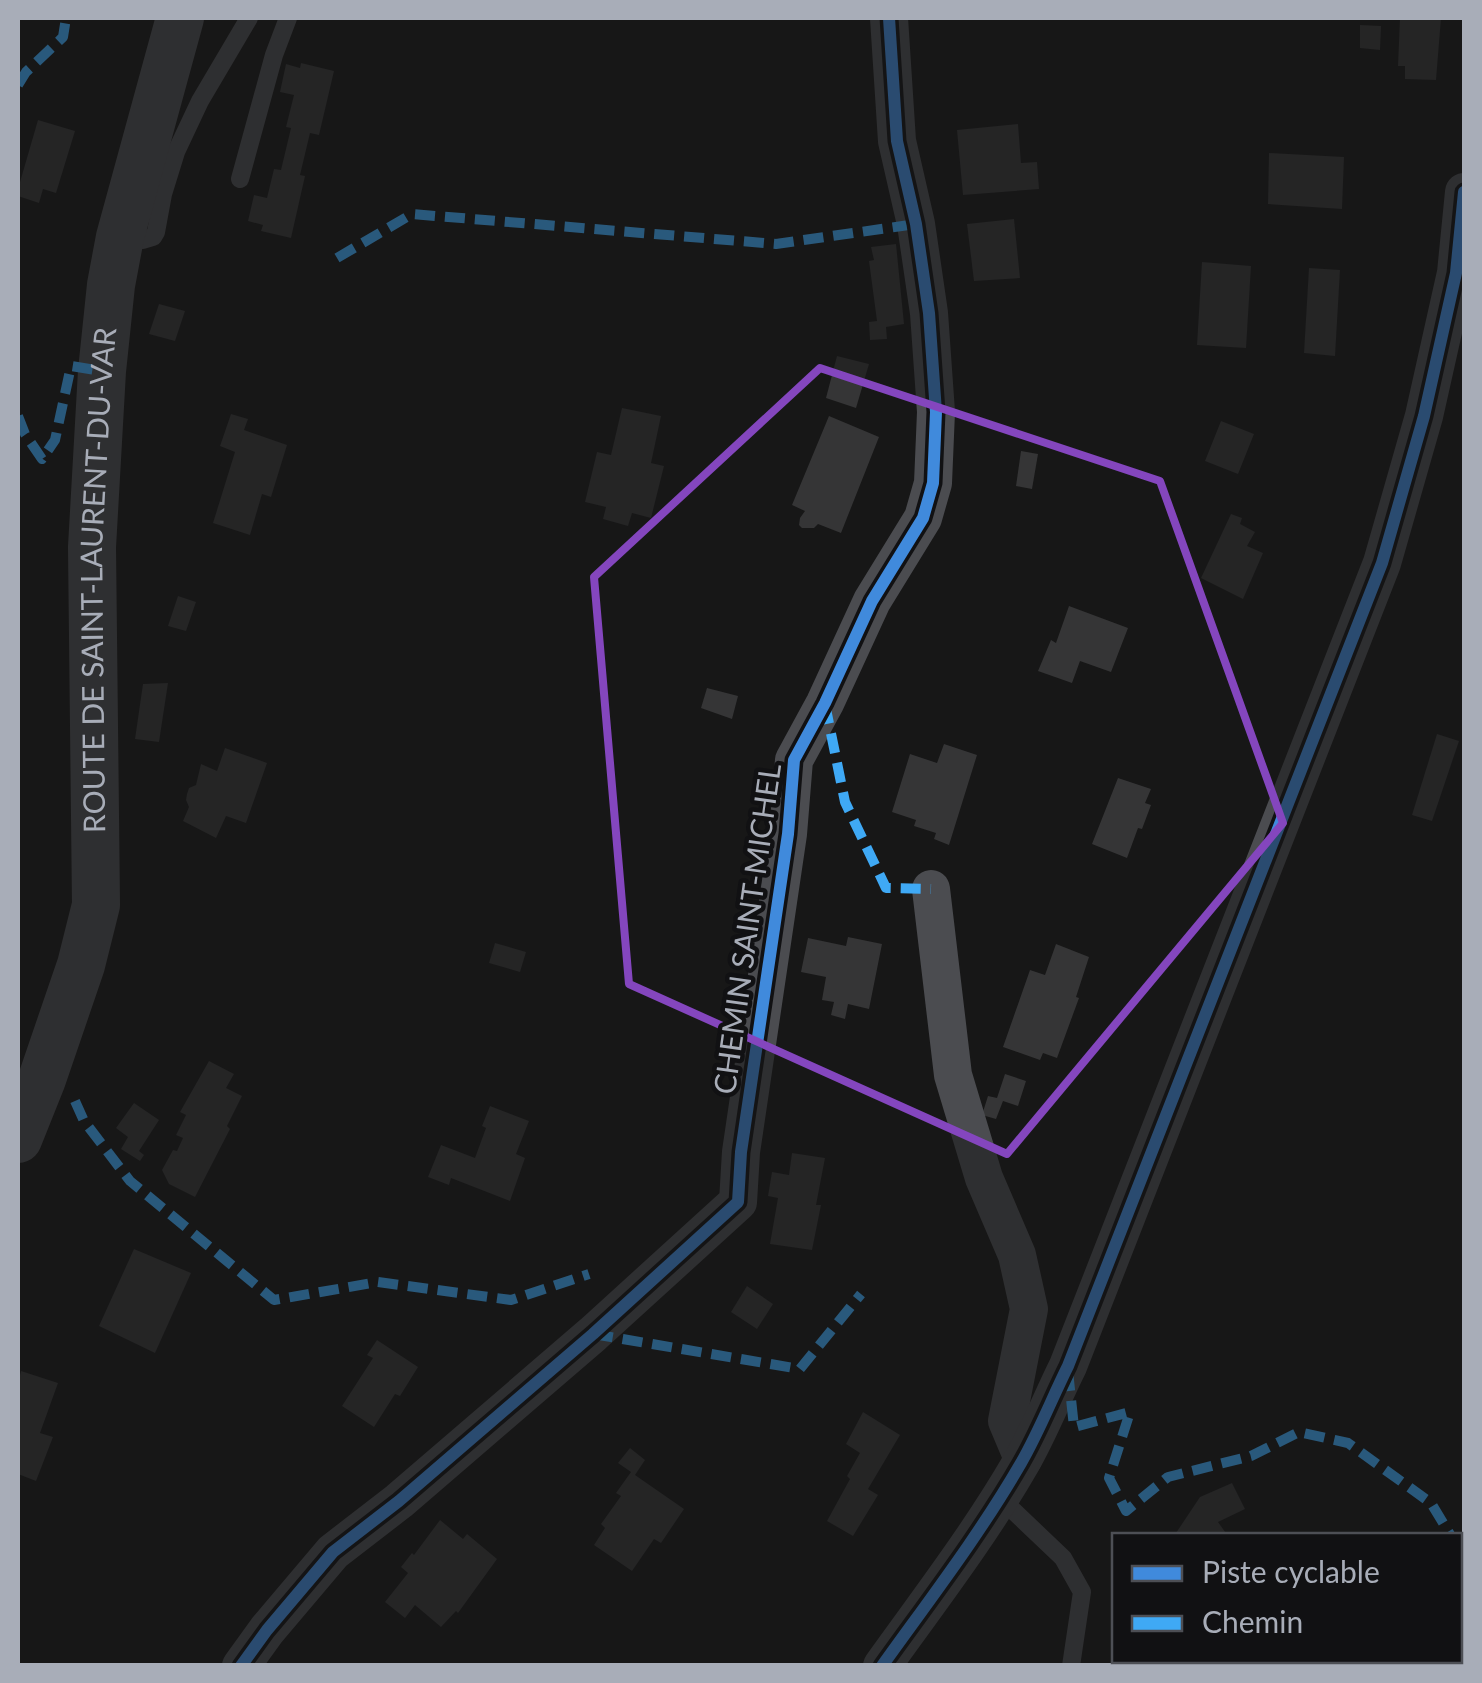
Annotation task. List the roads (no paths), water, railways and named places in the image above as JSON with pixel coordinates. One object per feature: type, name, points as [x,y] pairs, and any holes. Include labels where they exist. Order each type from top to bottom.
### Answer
[{"type":"street","name":"ROUTE DE SAINT-LAURENT-DU-VAR","points":[[18,1139],[80,965],[96,904],[92,547],[100,387],[110,285],[120,237],[180,18]]},
{"type":"street","name":"CHEMIN SAINT-MICHEL","points":[[241,1666],[333,1552],[400,1501],[738,1202],[741,1152],[788,834],[794,760],[872,601],[923,518],[933,482],[936,412],[929,312],[898,141],[890,18]]},
{"type":"street","points":[[882,1666],[1000,1498],[1024,1459],[1068,1366],[1382,563],[1432,380],[1456,272],[1464,192]]},
{"type":"street","points":[[931,890],[954,1076],[984,1178],[1017,1256],[1030,1309],[1007,1421],[1024,1459]]},
{"type":"lane","points":[[120,237],[143,240],[156,232],[176,152],[200,101],[249,18]]},
{"type":"lane","points":[[240,179],[288,18]]},
{"type":"lane","points":[[1000,1498],[1063,1558],[1082,1592],[1071,1666]]}]
